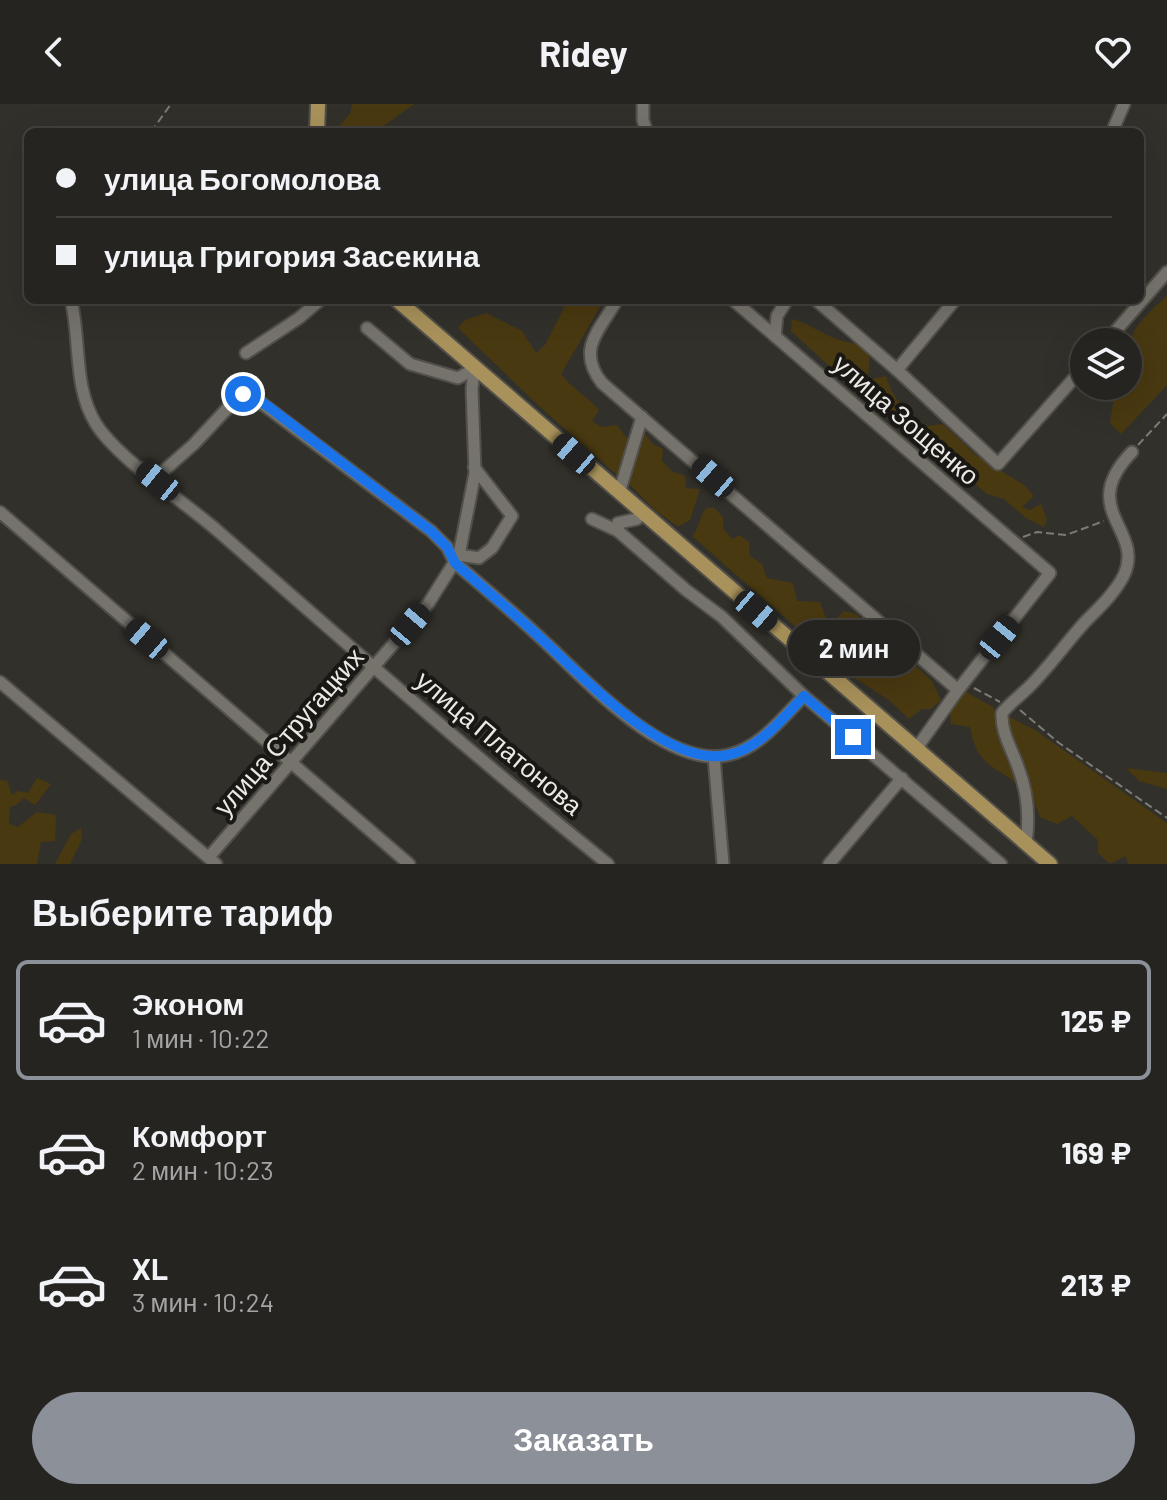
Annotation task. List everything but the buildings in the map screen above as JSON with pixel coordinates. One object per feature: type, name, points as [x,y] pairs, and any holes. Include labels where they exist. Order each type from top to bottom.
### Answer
[{"type":"main road","points":[[317,128],[318,104]]},
{"type":"main road","points":[[401,304],[1050,864]]},
{"type":"street","points":[[643,104],[646,128]]},
{"type":"street","points":[[1114,128],[1124,104]]},
{"type":"street","points":[[1144,298],[1167,272]]},
{"type":"street","name":"улица Платонова","points":[[72,304],[83,397],[89,412],[114,446],[608,864]]},
{"type":"street","points":[[246,353],[315,304]]},
{"type":"street","points":[[615,304],[589,350],[591,369],[602,383],[961,685],[916,749]]},
{"type":"street","name":"улица Зощенко","points":[[738,304],[1050,573],[961,685]]},
{"type":"street","points":[[775,336],[777,316],[784,304]]},
{"type":"street","points":[[821,304],[998,464],[1070,383]]},
{"type":"street","points":[[897,370],[952,304]]},
{"type":"street","points":[[1118,328],[1139,304]]},
{"type":"street","points":[[367,328],[410,364],[458,378],[474,369]]},
{"type":"street","name":"улица Стругацких","points":[[212,861],[292,762],[428,604],[457,559],[474,467],[474,369]]},
{"type":"street","points":[[141,468],[159,475],[194,444],[238,397],[243,394],[252,396],[431,531],[457,559],[626,714],[668,743],[685,751],[714,757],[731,755],[758,742],[804,696]]},
{"type":"street","points":[[619,493],[642,417]]},
{"type":"street","points":[[1026,843],[1029,817],[1025,789],[1001,725],[1002,713],[1029,687],[1123,578],[1128,564],[1127,543],[1113,520],[1109,504],[1111,482],[1118,466],[1132,452]]},
{"type":"street","points":[[457,559],[479,558],[486,553],[512,516],[474,467]]},
{"type":"street","points":[[164,471],[161,478],[182,501]]},
{"type":"street","points":[[0,512],[409,864]]},
{"type":"street","points":[[618,531],[618,523],[637,519],[642,513]]},
{"type":"street","points":[[592,519],[618,531],[722,617],[804,696],[1001,864]]},
{"type":"street","points":[[0,682],[212,861]]},
{"type":"street","points":[[714,757],[723,864]]},
{"type":"street","points":[[829,864],[902,778]]},
{"type":"path","points":[[154,128],[171,104]]},
{"type":"path","points":[[1132,452],[1167,414]]},
{"type":"path","points":[[1014,542],[1037,532],[1066,535],[1113,520]]},
{"type":"path","points":[[961,685],[1020,709],[1059,743],[1167,818]]},
{"type":"shaded area","points":[[352,104],[414,104],[381,128],[340,128],[350,114]]},
{"type":"shaded area","points":[[1167,296],[1167,385],[1121,434],[1110,423],[1114,400],[1142,400],[1142,328],[1137,328]]},
{"type":"shaded area","points":[[566,304],[602,304],[561,374],[599,410],[592,421],[602,427],[617,425],[629,441],[618,476],[458,328],[465,320],[486,313],[522,331],[536,353],[545,345]]},
{"type":"shaded area","points":[[792,319],[870,352],[868,380],[886,376],[901,405],[912,415],[927,426],[943,424],[976,455],[1024,485],[1034,496],[1022,507],[1030,510],[1041,504],[1047,519],[1044,527],[1026,518],[1004,499],[987,494],[862,396],[791,331]]},
{"type":"shaded area","points":[[645,434],[653,444],[663,449],[662,461],[672,471],[685,476],[686,488],[700,489],[690,520],[678,527],[628,483]]},
{"type":"shaded area","points":[[706,508],[715,508],[723,517],[723,529],[733,539],[739,535],[749,542],[750,556],[762,564],[767,578],[793,583],[797,601],[820,602],[827,621],[833,622],[844,611],[856,614],[871,628],[868,640],[895,662],[906,657],[932,681],[941,700],[931,709],[922,709],[909,719],[889,700],[853,677],[692,536]]},
{"type":"shaded area","points":[[964,691],[993,707],[1020,786],[987,763],[977,750],[970,727],[951,724],[950,709]]},
{"type":"shaded area","points":[[1008,716],[1035,730],[1167,823],[1167,864],[1129,864],[1125,856],[1110,864],[1098,853],[1098,840],[1072,816],[1057,824],[1040,817],[1006,725]]},
{"type":"shaded area","points":[[1126,768],[1167,773],[1167,789],[1139,781]]},
{"type":"shaded area","points":[[37,778],[51,784],[35,805],[24,798],[10,807],[9,824],[18,827],[37,812],[56,815],[55,841],[41,842],[37,864],[0,864],[0,780],[7,781],[12,795],[17,791],[28,793]]},
{"type":"shaded area","points":[[81,828],[82,839],[70,864],[55,864],[71,834]]},
{"type":"route","points":[[243,394],[269,407],[431,531],[447,547],[455,563],[597,690],[668,743],[685,751],[714,757],[731,755],[758,742],[804,696],[853,737]]}]
